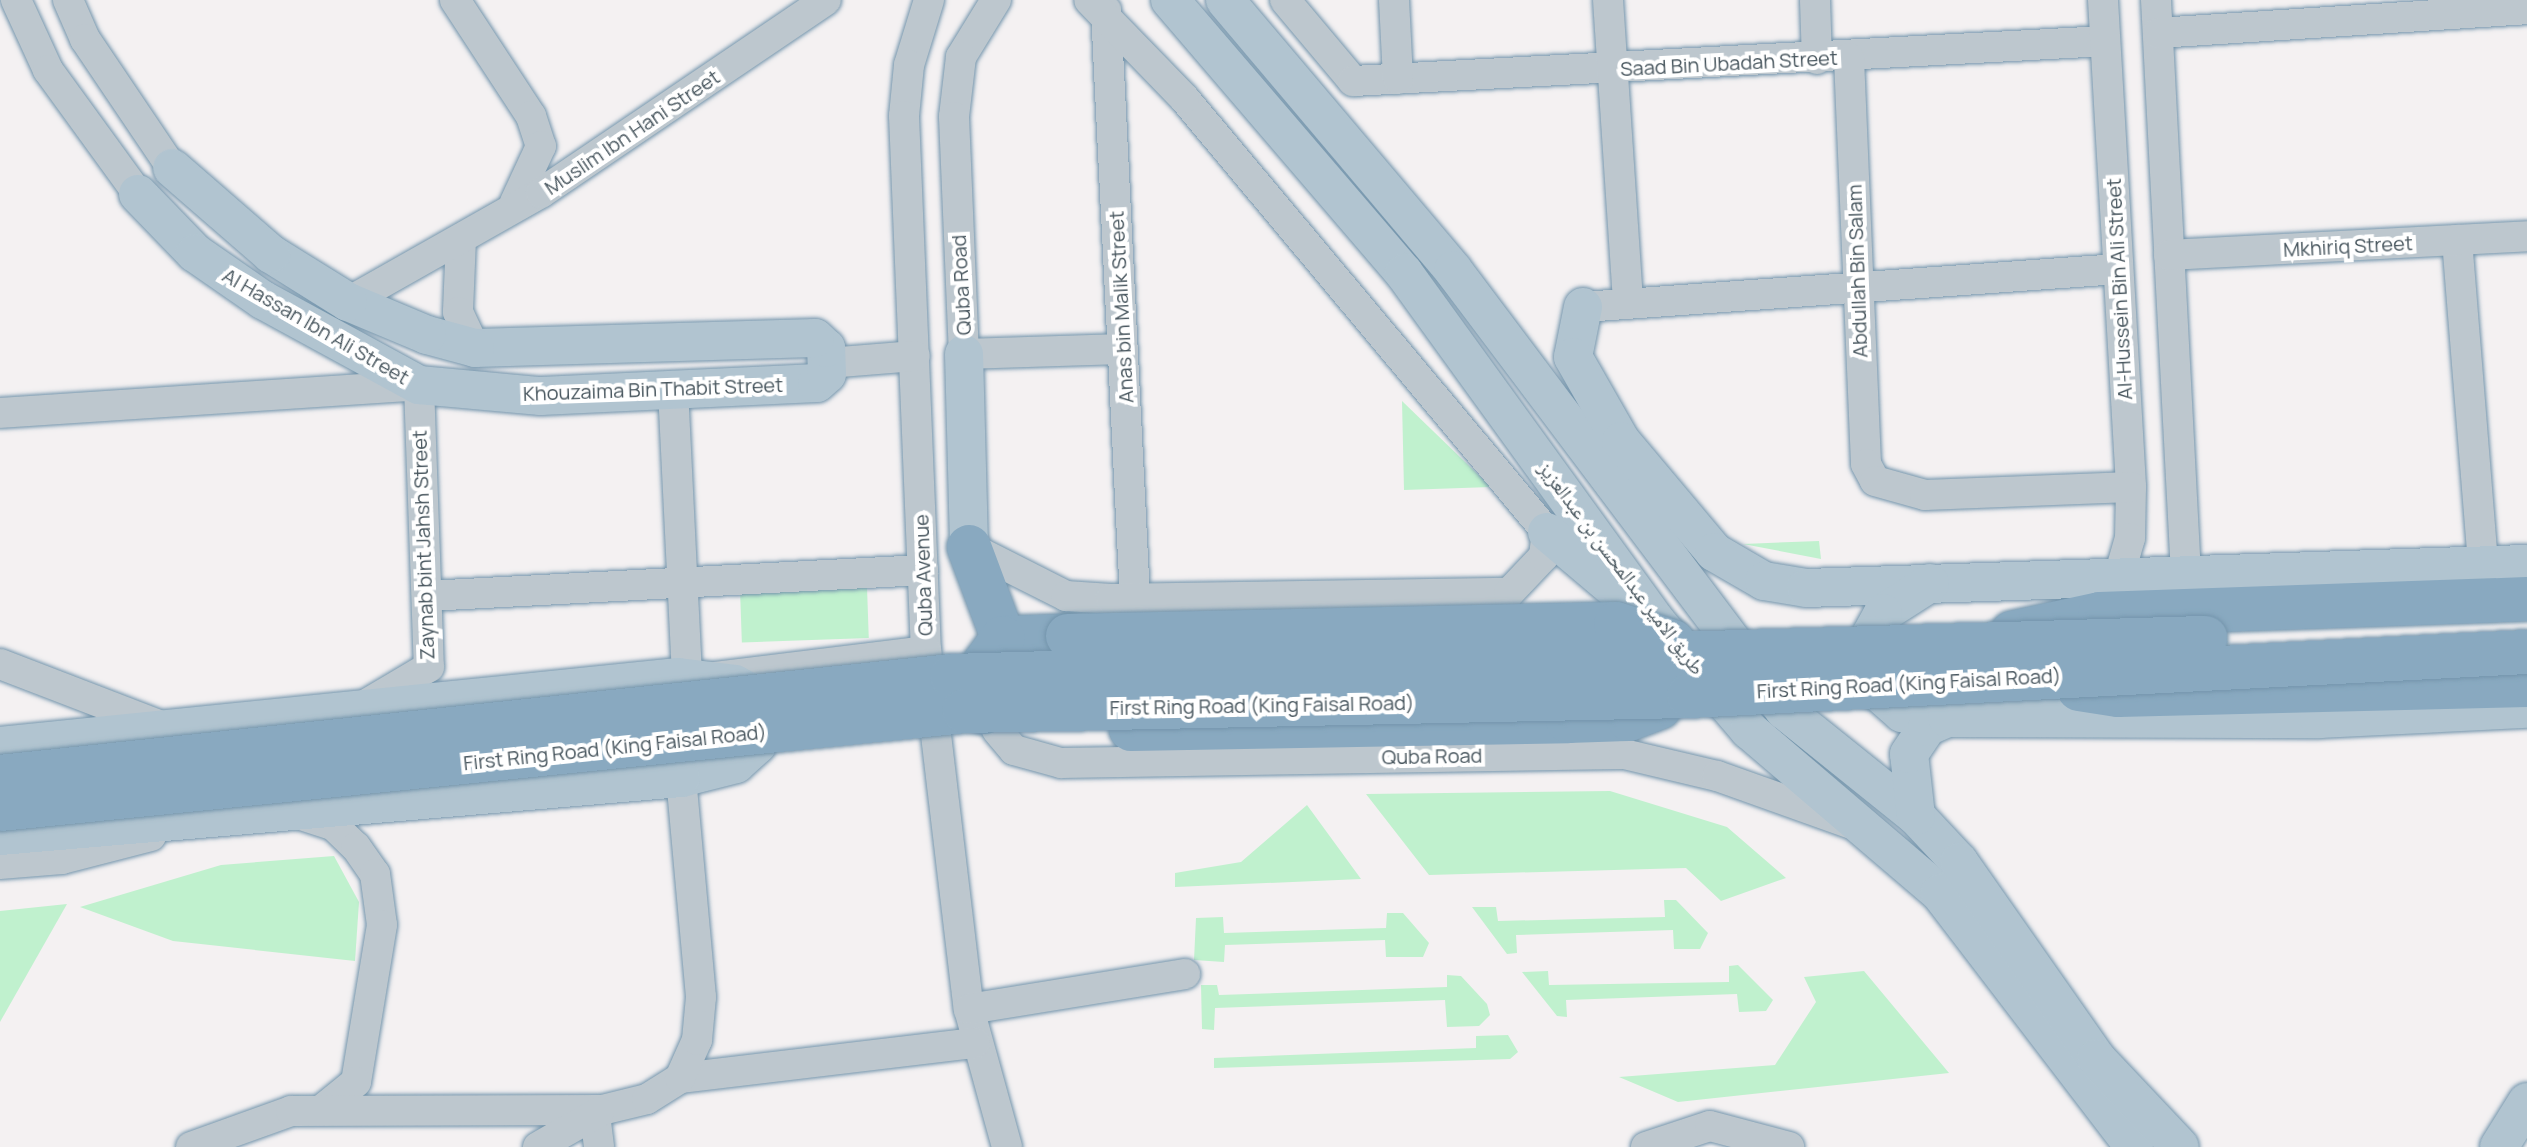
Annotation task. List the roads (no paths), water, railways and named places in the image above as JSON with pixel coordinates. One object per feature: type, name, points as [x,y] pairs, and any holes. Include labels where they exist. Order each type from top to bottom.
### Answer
[{"type":"highway","points":[[969,547],[1003,638],[982,676],[983,706],[997,730],[1629,719],[1689,696]]},
{"type":"highway","name":"First Ring Road (King Faisal Road)","points":[[0,777],[952,676],[1958,645],[2509,598]]},
{"type":"highway","points":[[1003,638],[1616,624],[1705,652]]},
{"type":"highway","name":"First Ring Road (King Faisal Road)","points":[[0,809],[964,711],[1689,696],[2002,677],[2527,652]]},
{"type":"highway","points":[[2002,677],[2118,695],[2508,685]]},
{"type":"main road","name":"طريق الامير عبدالمحسن بن عبدالعزيز","points":[[1170,0],[1404,273],[1655,620],[1749,730],[1940,893],[2134,1147]]},
{"type":"main road","name":"طريق الامير عبدالمحسن بن عبدالعزيز","points":[[1225,0],[1453,270],[1784,710],[1916,816],[1987,898],[2096,1058],[2180,1147]]},
{"type":"main road","name":"Al Hassan Ibn Ali Street","points":[[172,168],[271,254],[348,302],[475,348]]},
{"type":"main road","name":"Al Hassan Ibn Ali Street","points":[[138,194],[195,253],[309,326],[419,385]]},
{"type":"main road","points":[[1583,307],[1573,357],[1628,449],[1714,552]]},
{"type":"main road","points":[[475,348],[815,338],[828,363]]},
{"type":"main road","name":"Quba Road","points":[[964,354],[969,547]]},
{"type":"main road","name":"Khouzaima Bin Thabit Street","points":[[419,385],[541,396],[817,383],[828,363]]},
{"type":"main road","points":[[1628,449],[1641,523],[1714,552],[1764,581],[1806,588],[1948,580],[2186,574],[2509,598],[2527,564]]},
{"type":"main road","points":[[1547,532],[1655,620]]},
{"type":"main road","points":[[1948,580],[1912,590],[1883,613],[1866,659],[1869,684],[1886,705],[1947,718],[2319,719],[2527,709]]},
{"type":"main road","points":[[0,746],[355,711],[696,668],[750,692],[762,715],[757,745],[736,764],[681,778],[203,823],[0,836]]},
{"type":"main road","points":[[1916,816],[1909,754],[1927,727],[1947,718]]},
{"type":"main road","points":[[2499,1147],[2527,1102]]},
{"type":"street","name":"Al Hassan Ibn Ali Street","points":[[68,0],[85,39],[172,168]]},
{"type":"street","points":[[455,0],[531,116],[541,146],[515,202]]},
{"type":"street","name":"Muslim Ibn Hani Street","points":[[348,302],[461,239],[515,202],[541,193],[826,0]]},
{"type":"street","name":"Quba Avenue","points":[[929,0],[909,65],[904,116],[926,651],[969,1009],[975,1043],[1007,1147]]},
{"type":"street","name":"Quba Road","points":[[964,354],[954,117],[961,57],[976,13],[996,0]]},
{"type":"street","name":"Saad Bin Ubadah Street","points":[[1285,0],[1353,81],[1849,58],[2105,41]]},
{"type":"street","points":[[1394,0],[1398,79]]},
{"type":"street","points":[[1608,0],[1628,299]]},
{"type":"street","points":[[1815,0],[1817,59]]},
{"type":"street","name":"Al-Hussein Bin Ali Street","points":[[2103,0],[2131,487],[2130,538],[2119,576]]},
{"type":"street","points":[[2156,0],[2186,574]]},
{"type":"street","points":[[969,547],[1066,596],[1135,599],[1509,593],[1544,556],[1547,532],[1100,5]]},
{"type":"street","name":"Anas bin Malik Street","points":[[1100,5],[1123,349],[1135,599]]},
{"type":"street","points":[[2158,33],[2527,9]]},
{"type":"street","name":"Al Hassan Ibn Ali Street","points":[[13,23],[138,194]]},
{"type":"street","name":"Abdullah Bin Salam","points":[[1849,58],[1856,286],[1866,464],[1875,481],[1925,495],[2131,487]]},
{"type":"street","name":"Mkhiriq Street","points":[[2169,255],[2527,236]]},
{"type":"street","points":[[461,239],[458,312],[475,348]]},
{"type":"street","points":[[2457,240],[2509,598]]},
{"type":"street","points":[[1583,307],[1628,299],[2118,269]]},
{"type":"street","points":[[964,354],[1123,349]]},
{"type":"street","points":[[828,363],[915,356]]},
{"type":"street","name":"Khouzaima Bin Thabit Street","points":[[0,413],[419,385]]},
{"type":"street","name":"Zaynab bint Jahsh Street","points":[[355,711],[429,667],[419,385]]},
{"type":"street","points":[[673,389],[683,581],[696,668],[926,651]]},
{"type":"street","points":[[427,596],[923,570]]},
{"type":"street","points":[[0,664],[166,728]]},
{"type":"street","name":"Quba Road","points":[[997,730],[1014,750],[1061,763],[1624,754],[1717,776],[1866,830]]},
{"type":"street","points":[[680,1078],[697,1040],[701,997],[681,778]]},
{"type":"street","points":[[298,814],[334,826],[356,847],[375,874],[382,925],[356,1082],[325,1107]]},
{"type":"street","points":[[0,864],[62,859],[203,823]]},
{"type":"street","points":[[969,1009],[1185,974]]},
{"type":"street","points":[[538,1147],[598,1112],[647,1099],[680,1078],[975,1043]]},
{"type":"street","points":[[191,1147],[211,1134],[325,1107],[598,1112]]},
{"type":"street","points":[[598,1112],[599,1147]]},
{"type":"street","points":[[1646,1147],[1710,1126],[1789,1147]]}]
